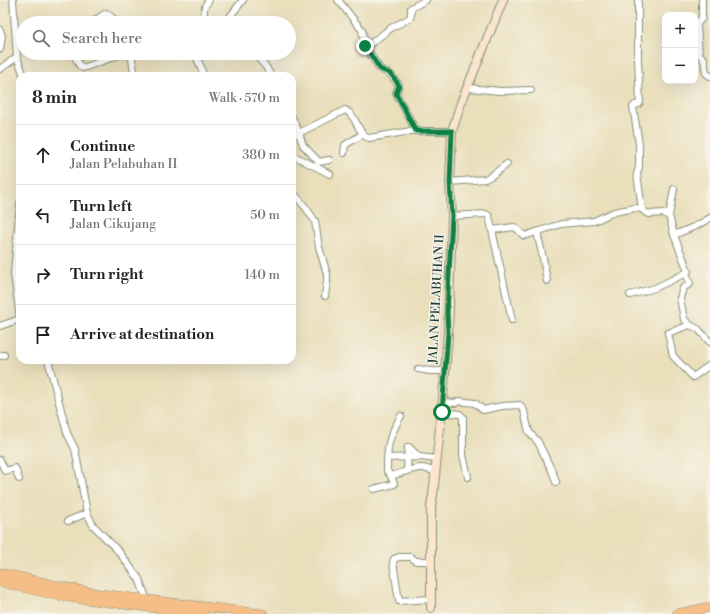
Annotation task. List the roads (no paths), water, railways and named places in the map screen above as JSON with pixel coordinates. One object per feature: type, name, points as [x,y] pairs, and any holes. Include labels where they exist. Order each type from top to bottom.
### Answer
[{"type":"main road","name":"JALAN PELABUHAN II","points":[[430,612],[431,506],[443,402],[448,332],[452,216],[450,182],[452,131],[503,0]]},
{"type":"main road","points":[[0,573],[149,607],[262,614]]},
{"type":"main road","points":[[0,582],[60,596],[204,614]]},
{"type":"main road","points":[[680,614],[710,607]]},
{"type":"main road","points":[[705,614],[710,613]]},
{"type":"street","points":[[13,0],[16,43]]},
{"type":"street","points":[[205,16],[205,5],[209,0]]},
{"type":"street","points":[[230,16],[243,0]]},
{"type":"street","points":[[338,0],[362,30],[366,47],[380,69],[391,74],[399,85],[396,93],[416,131]]},
{"type":"street","points":[[366,47],[391,28],[410,18],[410,9],[426,0]]},
{"type":"street","points":[[638,0],[640,102],[633,107],[639,144],[639,167],[637,174],[642,209]]},
{"type":"street","points":[[702,0],[702,18],[697,24],[699,54],[705,60],[705,72],[710,76]]},
{"type":"street","points":[[102,16],[106,13],[110,16]]},
{"type":"street","points":[[0,30],[2,39],[0,49]]},
{"type":"street","points":[[4,66],[16,58]]},
{"type":"street","points":[[18,60],[23,72]]},
{"type":"street","points":[[77,60],[83,68],[105,60]]},
{"type":"street","points":[[132,60],[134,72]]},
{"type":"street","points":[[198,60],[202,72]]},
{"type":"street","points":[[260,60],[269,72]]},
{"type":"street","points":[[468,88],[500,91],[532,90]]},
{"type":"street","points":[[296,134],[344,110],[352,116],[366,138],[416,131],[452,131]]},
{"type":"street","points":[[296,125],[304,145],[317,161],[330,160]]},
{"type":"street","points":[[344,153],[345,145],[363,134]]},
{"type":"street","points":[[296,157],[330,174]]},
{"type":"street","points":[[450,182],[485,179],[507,164]]},
{"type":"street","points":[[674,189],[669,216],[674,235],[688,271],[686,274],[690,284],[683,288],[680,298],[684,318],[690,325],[698,329],[710,342]]},
{"type":"street","points":[[296,196],[315,221],[319,247],[328,281],[325,296]]},
{"type":"street","points":[[492,230],[514,227],[524,236],[561,224],[594,221],[606,215],[635,208],[642,209],[646,213],[650,214],[663,213],[669,216]]},
{"type":"street","points":[[452,216],[486,214],[490,216],[512,320]]},
{"type":"street","points":[[674,235],[710,218]]},
{"type":"street","points":[[537,232],[547,280]]},
{"type":"street","points":[[16,271],[16,290]]},
{"type":"street","points":[[630,295],[655,288],[686,274]]},
{"type":"street","points":[[0,326],[16,320]]},
{"type":"street","points":[[690,325],[668,333],[673,356],[693,377],[710,365]]},
{"type":"street","points":[[49,364],[67,433],[76,449],[87,514],[93,525],[114,547],[139,579],[149,607]]},
{"type":"street","points":[[418,369],[445,371]]},
{"type":"street","points":[[443,402],[456,403],[458,401],[475,403],[483,410],[502,406],[520,405],[524,411],[529,432],[538,442],[556,482]]},
{"type":"street","points":[[442,412],[460,414],[463,417],[463,455],[468,477]]},
{"type":"street","points":[[374,489],[394,484],[394,481],[387,471],[387,458],[391,434],[401,416]]},
{"type":"street","points":[[407,471],[408,447],[419,457]]},
{"type":"street","points":[[387,458],[419,457],[436,459]]},
{"type":"street","points":[[0,460],[5,471],[15,468],[19,479]]},
{"type":"street","points":[[391,476],[423,468],[430,471],[436,471]]},
{"type":"street","points":[[68,521],[87,514]]},
{"type":"street","points":[[431,561],[416,561],[411,558],[399,557],[394,559],[392,562],[399,601],[431,598]]}]
